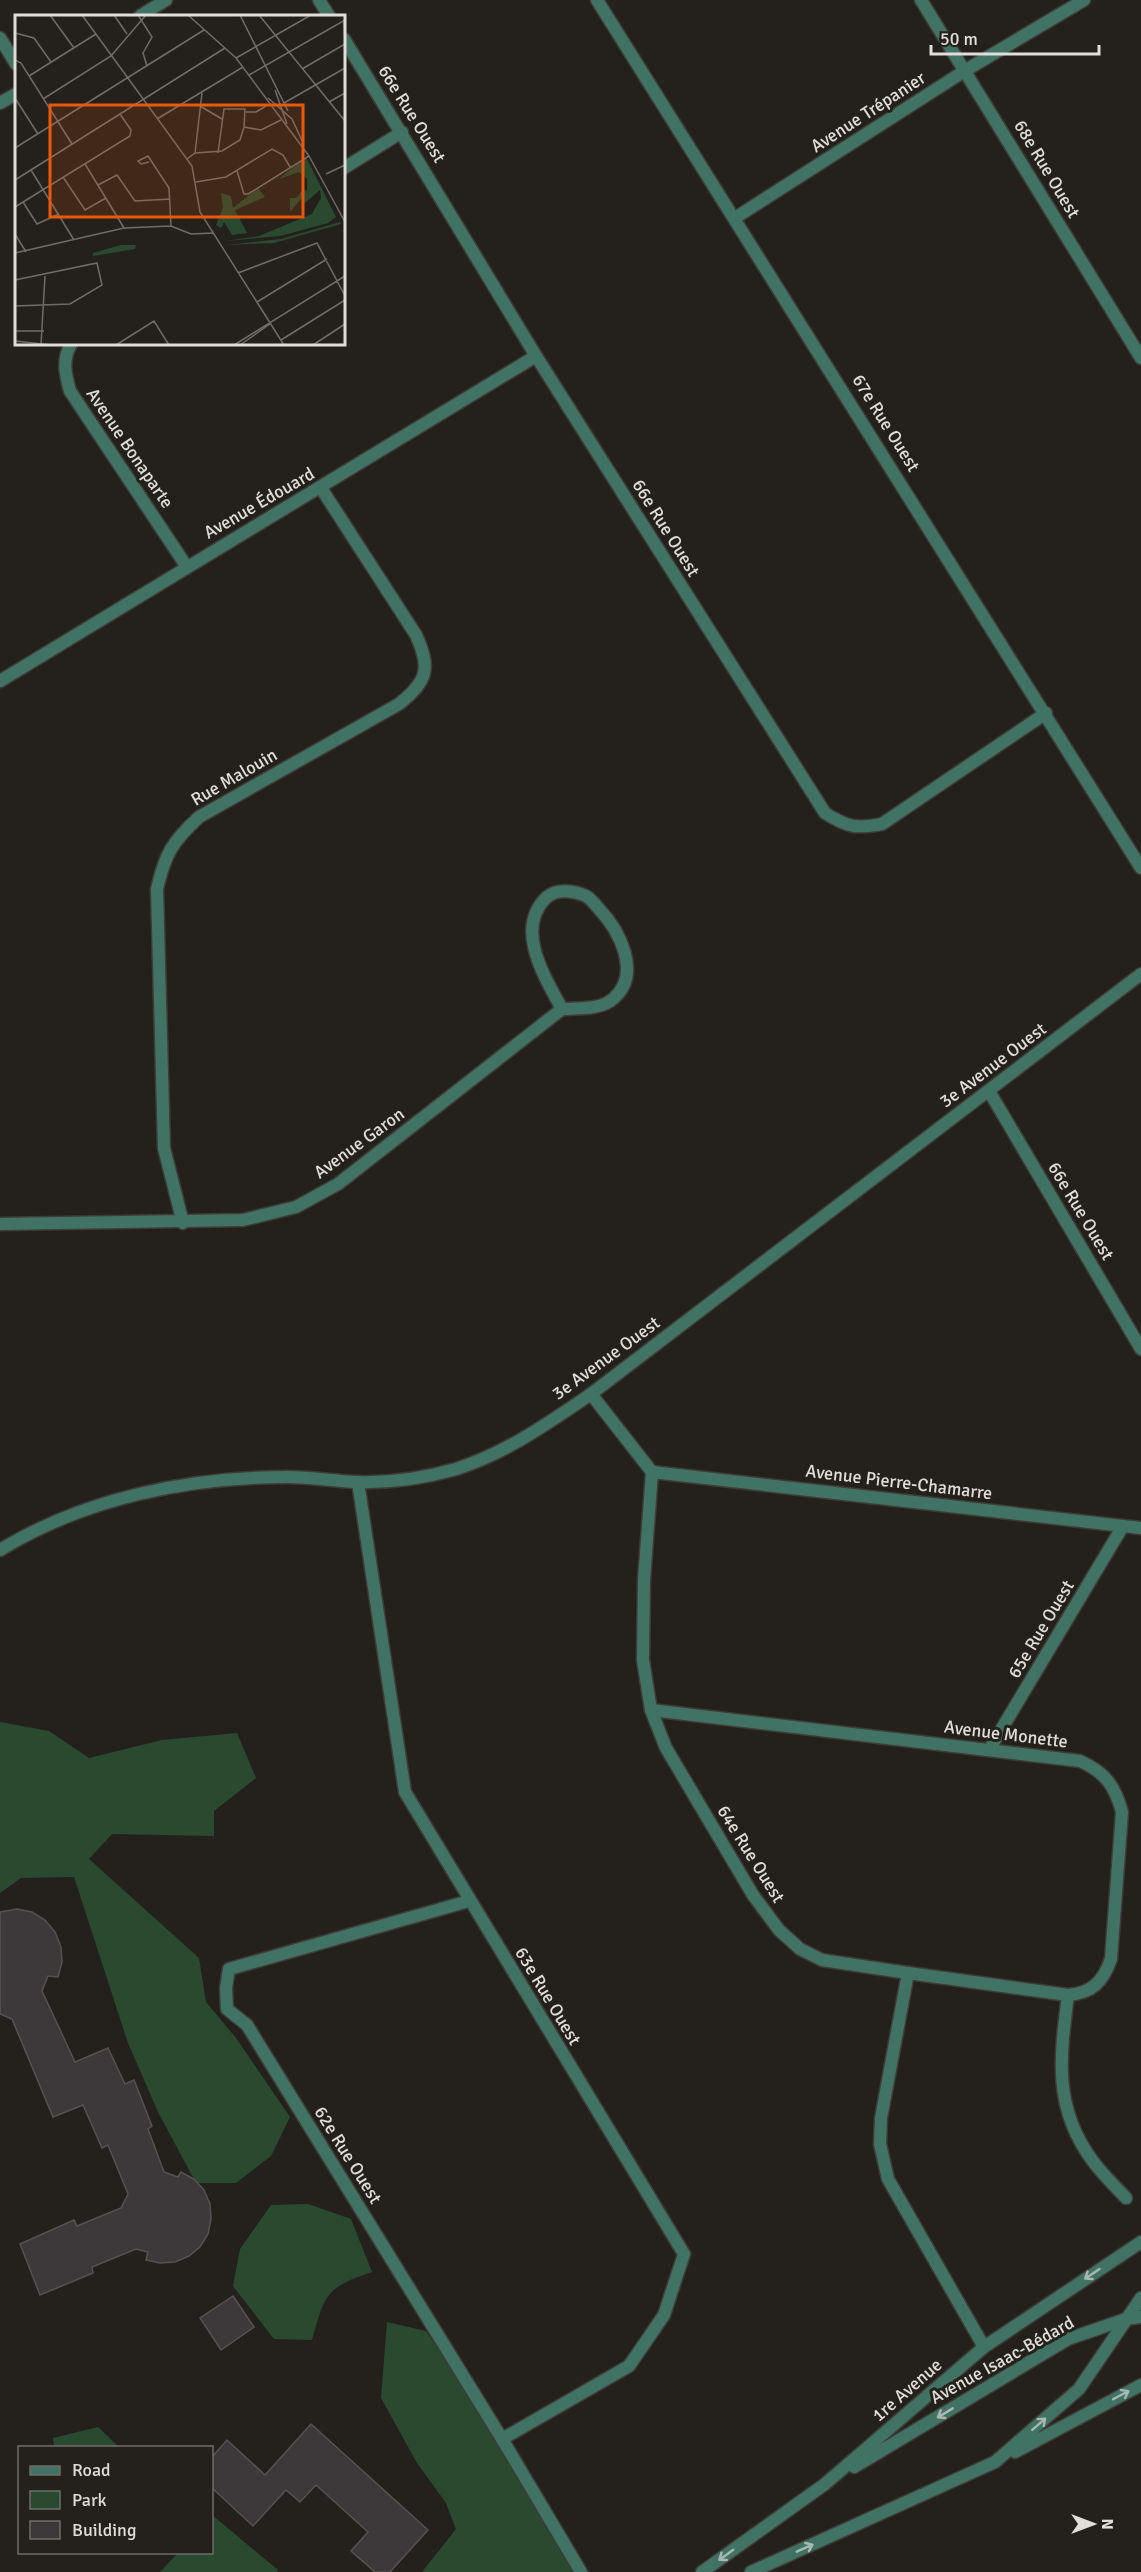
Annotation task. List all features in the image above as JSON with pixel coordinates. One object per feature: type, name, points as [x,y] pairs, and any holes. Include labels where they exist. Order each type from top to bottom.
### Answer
[{"type":"street","points":[[142,15],[166,0]]},
{"type":"street","points":[[319,0],[328,15]]},
{"type":"street","name":"67e Rue Ouest","points":[[597,0],[1047,713],[1141,868]]},
{"type":"street","name":"68e Rue Ouest","points":[[921,0],[1141,358]]},
{"type":"street","name":"Avenue Trépanier","points":[[735,218],[966,70],[1084,0]]},
{"type":"street","points":[[0,38],[15,62]]},
{"type":"street","name":"66e Rue Ouest","points":[[345,41],[536,356],[825,813],[845,826],[864,828],[882,824],[1047,713]]},
{"type":"street","points":[[0,103],[15,95]]},
{"type":"street","points":[[345,167],[402,132]]},
{"type":"street","name":"Avenue Bonaparte","points":[[70,345],[65,356],[65,372],[70,391],[188,567]]},
{"type":"street","name":"Avenue Édouard","points":[[0,681],[536,356]]},
{"type":"street","name":"Rue Malouin","points":[[183,1223],[164,1148],[157,889],[164,859],[176,838],[199,817],[399,704],[413,693],[425,676],[426,657],[416,635],[321,488]]},
{"type":"street","points":[[568,891],[588,897],[608,918],[622,940],[627,962],[625,983],[614,999],[592,1007],[562,1009],[533,945],[531,924],[536,908],[550,894],[568,891]]},
{"type":"street","name":"3e Avenue Ouest","points":[[0,1550],[48,1524],[102,1504],[160,1489],[226,1480],[289,1477],[358,1482],[409,1479],[456,1468],[520,1442],[591,1394],[1141,974]]},
{"type":"street","name":"Avenue Garon","points":[[0,1224],[183,1223],[243,1220],[296,1207],[339,1184],[562,1009]]},
{"type":"street","name":"66e Rue Ouest","points":[[989,1091],[1141,1349]]},
{"type":"street","points":[[591,1394],[652,1472]]},
{"type":"street","name":"Avenue Pierre-Chamarre","points":[[652,1472],[1141,1528]]},
{"type":"street","name":"64e Rue Ouest","points":[[652,1472],[644,1580],[642,1660],[651,1710],[672,1758],[753,1895],[779,1930],[800,1949],[822,1960],[908,1973]]},
{"type":"street","name":"63e Rue Ouest","points":[[358,1482],[405,1792],[684,2254],[664,2315],[629,2366],[502,2439]]},
{"type":"street","name":"65e Rue Ouest","points":[[989,1750],[1123,1526]]},
{"type":"street","name":"Avenue Monette","points":[[651,1710],[1080,1761],[1098,1769],[1117,1794],[1122,1812],[1111,1959],[1106,1973],[1096,1986],[1085,1994],[1068,1995],[908,1973]]},
{"type":"street","name":"62e Rue Ouest","points":[[469,1901],[229,1969],[226,1988],[227,2009],[247,2025],[502,2439],[581,2572]]},
{"type":"street","points":[[908,1973],[881,2118],[880,2144],[888,2179],[984,2347]]},
{"type":"street","points":[[1068,1995],[1060,2058],[1061,2090],[1072,2125],[1092,2160],[1126,2198]]},
{"type":"street","name":"1re Avenue","points":[[702,2572],[825,2484],[984,2347],[1141,2242]]},
{"type":"street","points":[[995,2462],[1079,2389],[1141,2298]]},
{"type":"street","name":"Avenue Isaac-Bédard","points":[[825,2484],[1068,2339],[1126,2319],[1141,2317]]},
{"type":"street","points":[[752,2572],[995,2462],[1141,2385]]},
{"type":"green space","points":[[0,1722],[49,1731],[89,1758],[162,1740],[237,1733],[256,1778],[214,1811],[214,1836],[112,1834],[89,1859],[199,1958],[206,2002],[236,2038],[290,2117],[271,2156],[236,2183],[196,2183],[158,2112],[128,2043],[74,1877],[21,1878],[0,1893]]},
{"type":"green space","points":[[308,2204],[351,2219],[372,2272],[344,2283],[329,2295],[320,2313],[312,2340],[274,2339],[233,2286],[240,2249],[271,2205]]},
{"type":"green space","points":[[387,2322],[426,2331],[586,2572],[422,2572],[456,2529],[446,2503],[417,2463],[381,2398]]},
{"type":"green space","points":[[98,2427],[118,2446],[54,2446],[53,2438]]},
{"type":"green space","points":[[213,2516],[278,2570],[277,2572],[160,2572],[177,2554],[213,2554]]},
{"type":"building","points":[[17,1909],[32,1912],[45,1920],[55,1932],[61,1947],[62,1962],[58,1977],[48,1976],[42,1991],[75,2062],[108,2048],[125,2084],[134,2080],[152,2126],[148,2129],[164,2172],[178,2177],[181,2172],[194,2179],[204,2190],[210,2204],[211,2219],[208,2234],[200,2247],[189,2256],[175,2262],[160,2263],[146,2260],[148,2252],[136,2249],[92,2267],[93,2273],[40,2295],[20,2244],[74,2220],[77,2226],[121,2208],[128,2194],[108,2145],[102,2148],[83,2105],[53,2117],[12,2019],[0,2014],[0,1912]]},
{"type":"building","points":[[233,2296],[254,2327],[221,2350],[200,2318]]},
{"type":"building","points":[[311,2424],[428,2530],[390,2572],[375,2572],[351,2551],[368,2532],[316,2485],[300,2502],[286,2490],[253,2526],[213,2489],[213,2456],[227,2440],[265,2475]]}]
